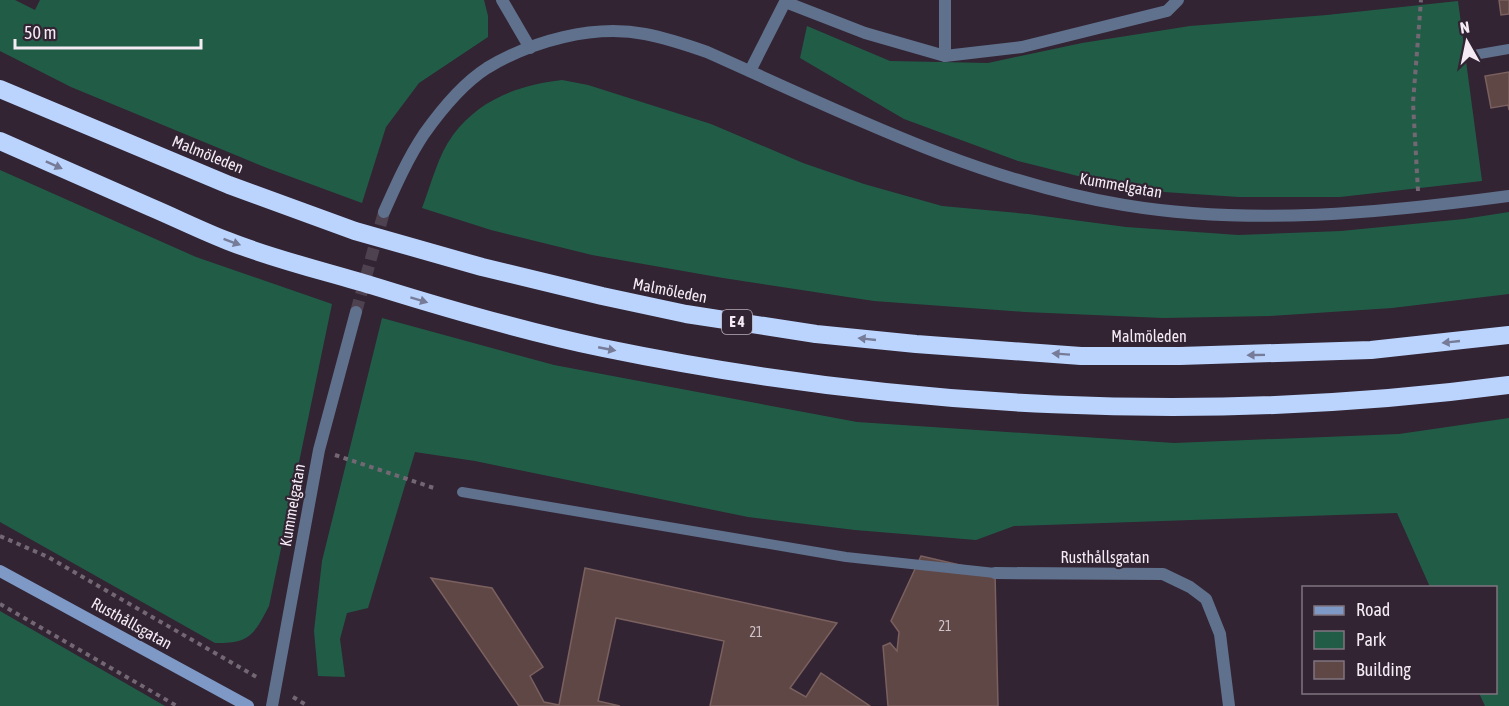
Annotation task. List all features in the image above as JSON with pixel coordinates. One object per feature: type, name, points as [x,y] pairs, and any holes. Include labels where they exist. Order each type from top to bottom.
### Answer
[{"type":"highway","name":"Malmöleden","points":[[0,89],[229,185],[355,231],[482,267],[686,314],[816,334],[1081,356],[1180,356],[1371,350],[1509,335]]},
{"type":"highway","points":[[0,141],[230,242],[460,313],[601,348],[799,382],[1002,402],[1122,407],[1206,407],[1364,400],[1446,394],[1509,386]]},
{"type":"main road","name":"Rusthållsgatan","points":[[0,571],[248,706]]},
{"type":"street","points":[[502,0],[530,48]]},
{"type":"street","points":[[945,0],[945,56]]},
{"type":"street","points":[[750,71],[783,1],[865,33],[945,56],[1022,47],[1167,11],[1178,0]]},
{"type":"street","name":"Kummelgatan","points":[[384,212],[407,162],[424,135],[443,109],[465,86],[486,69],[530,48],[556,39],[615,31],[644,34],[686,45],[750,71],[894,137],[1029,183],[1124,205],[1194,213],[1336,214],[1419,208],[1509,196]]},
{"type":"street","name":"Kummelgatan","points":[[272,706],[319,450],[356,312]]},
{"type":"street","name":"Rusthållsgatan","points":[[995,573],[1163,574],[1190,587],[1206,599],[1220,634],[1229,706]]},
{"type":"lane","points":[[1474,55],[1509,49]]},
{"type":"lane","points":[[462,492],[846,557],[995,573]]},
{"type":"path","points":[[1419,208],[1413,103],[1421,0]]},
{"type":"path","points":[[319,450],[434,488]]},
{"type":"path","points":[[0,536],[48,557],[308,706]]},
{"type":"path","points":[[0,604],[177,706]]},
{"type":"green space","points":[[0,0],[15,0],[35,10],[40,0],[484,0],[488,16],[488,37],[419,83],[386,127],[362,203],[267,168],[71,87],[0,51]]},
{"type":"green space","points":[[1458,1],[1482,181],[1340,197],[1239,197],[1134,190],[1018,161],[904,119],[800,58],[807,26],[890,61],[988,63],[1082,43],[1190,26]]},
{"type":"green space","points":[[562,80],[588,85],[711,124],[803,163],[864,184],[942,206],[1028,214],[1126,227],[1238,235],[1341,231],[1464,219],[1509,212],[1509,294],[1392,308],[1270,316],[1163,318],[1025,312],[874,301],[592,255],[491,230],[422,208],[443,152],[453,135],[475,112],[516,90]]},
{"type":"green space","points":[[0,170],[196,257],[332,304],[269,606],[249,636],[236,642],[215,643],[0,522]]},
{"type":"green space","points":[[382,318],[554,365],[857,422],[1174,443],[1399,434],[1509,418],[1509,706],[1485,706],[1479,694],[1497,694],[1497,586],[1430,586],[1397,513],[1014,526],[976,540],[855,530],[748,517],[475,461],[415,452],[368,608],[347,613],[340,639],[345,677],[318,676],[314,631],[322,561]]},
{"type":"green space","points":[[0,611],[165,706],[0,706]]},
{"type":"building","points":[[1499,0],[1509,0],[1509,14],[1501,15]]},
{"type":"building","points":[[1509,72],[1509,110],[1508,105],[1491,108],[1485,76]]},
{"type":"building","points":[[921,556],[995,573],[998,706],[888,706],[883,646],[890,643],[897,651],[899,632],[891,621]]},
{"type":"building","points":[[585,568],[837,623],[790,688],[806,697],[821,673],[870,706],[710,706],[724,641],[616,618],[598,701],[620,706],[519,706],[431,578],[492,588],[543,667],[530,676],[544,702],[559,705]]},
{"type":"tunnel","points":[[356,312],[384,212]]}]
